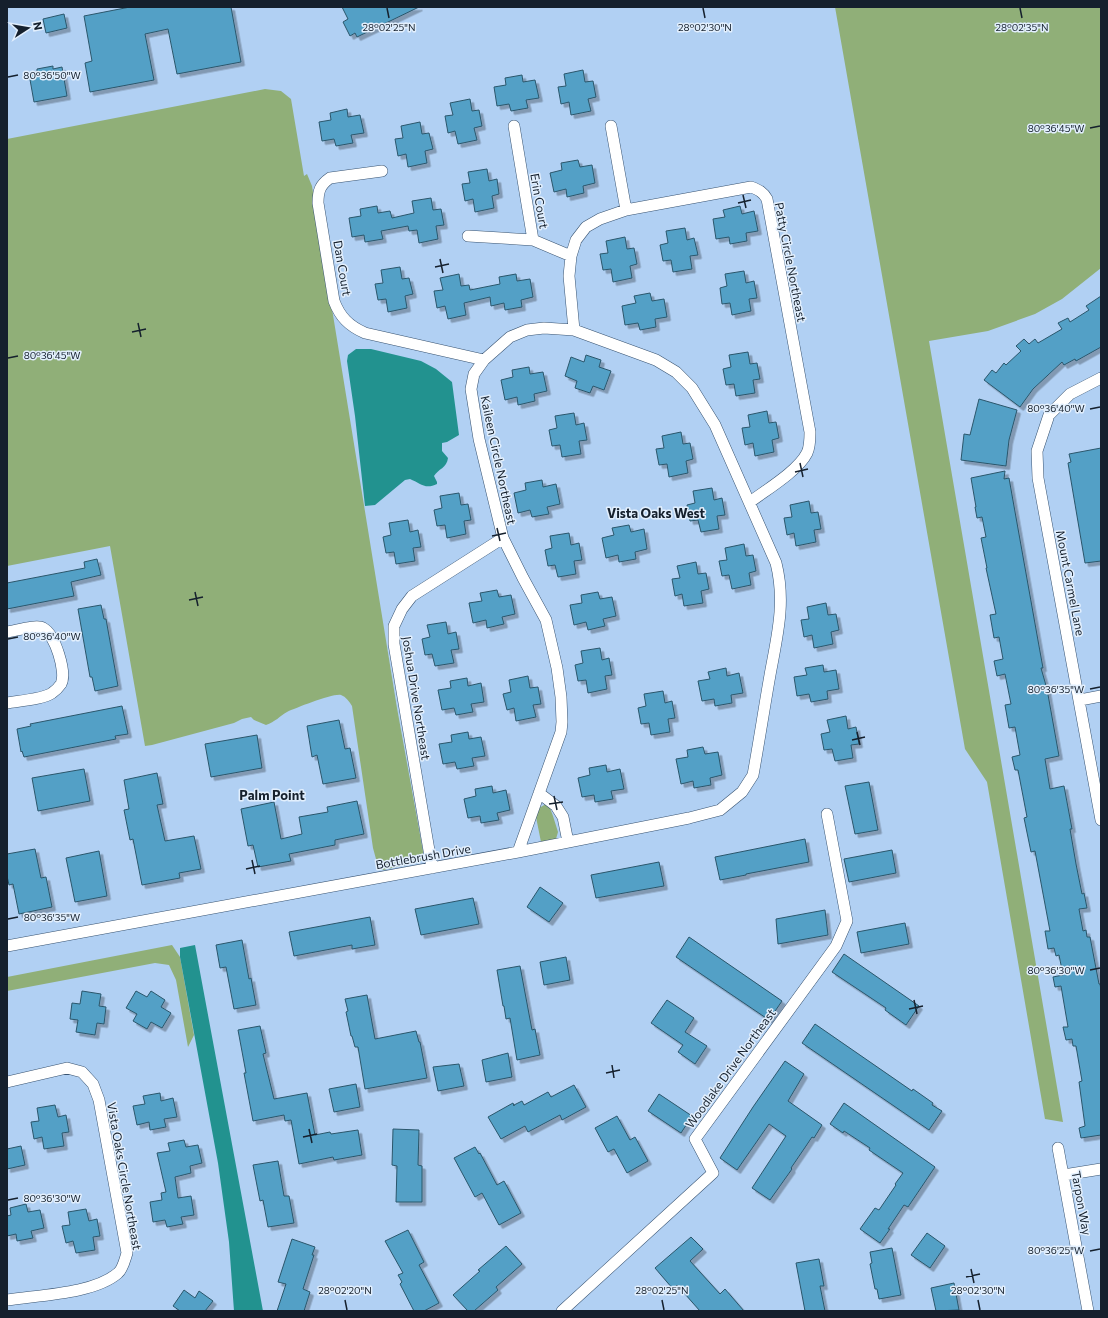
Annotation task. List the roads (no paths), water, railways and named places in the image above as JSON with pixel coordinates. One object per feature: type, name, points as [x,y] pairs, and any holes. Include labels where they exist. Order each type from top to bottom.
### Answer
[{"type":"street","name":"Erin Court","points":[[514,126],[533,240],[571,256]]},
{"type":"street","points":[[611,126],[626,210]]},
{"type":"street","name":"Dan Court","points":[[382,171],[330,178],[324,182],[318,194],[318,203],[334,301],[338,309],[348,323],[355,329],[364,333],[484,360]]},
{"type":"street","name":"Patty Circle Northeast","points":[[574,330],[569,276],[571,256],[576,240],[586,227],[600,218],[626,210],[751,187],[758,189],[763,193],[767,199],[810,432],[810,442],[807,452],[796,468],[750,502]]},
{"type":"street","points":[[468,236],[533,240]]},
{"type":"street","name":"Kaileen Circle Northeast","points":[[518,852],[561,732],[562,722],[557,668],[546,620],[502,538],[479,440],[471,389],[474,374],[484,360],[510,337],[527,330],[544,328],[574,330],[656,360],[676,372],[692,388],[715,425],[776,563],[780,580],[781,598],[779,627],[766,701]]},
{"type":"street","name":"Mount Carmel Lane","points":[[1101,378],[1070,394],[1050,415],[1037,451],[1038,478],[1101,820]]},
{"type":"street","name":"Joshua Drive Northeast","points":[[432,868],[394,644],[394,626],[402,609],[412,596],[502,538]]},
{"type":"street","points":[[7,632],[37,627],[43,628],[56,644],[63,673],[61,684],[52,693],[45,696],[7,703]]},
{"type":"street","points":[[1080,700],[1101,696]]},
{"type":"street","name":"Bottlebrush Drive","points":[[7,946],[518,852],[689,818],[720,810],[742,792],[753,775],[766,701]]},
{"type":"street","points":[[539,794],[556,806],[563,817],[568,842]]},
{"type":"street","name":"Woodlake Drive Northeast","points":[[562,1311],[713,1173],[695,1138],[836,946],[847,921],[827,814]]},
{"type":"street","name":"Vista Oaks Circle Northeast","points":[[7,1082],[66,1068],[82,1072],[94,1084],[99,1100],[127,1253],[119,1272],[102,1283],[77,1290],[7,1300]]},
{"type":"street","name":"Tarpon Way","points":[[1058,1148],[1088,1311]]},
{"type":"street","points":[[1064,1175],[1101,1169]]},
{"type":"district","name":"Vista Oaks West","points":[[656,513]]},
{"type":"district","name":"Palm Point","points":[[272,795]]}]
